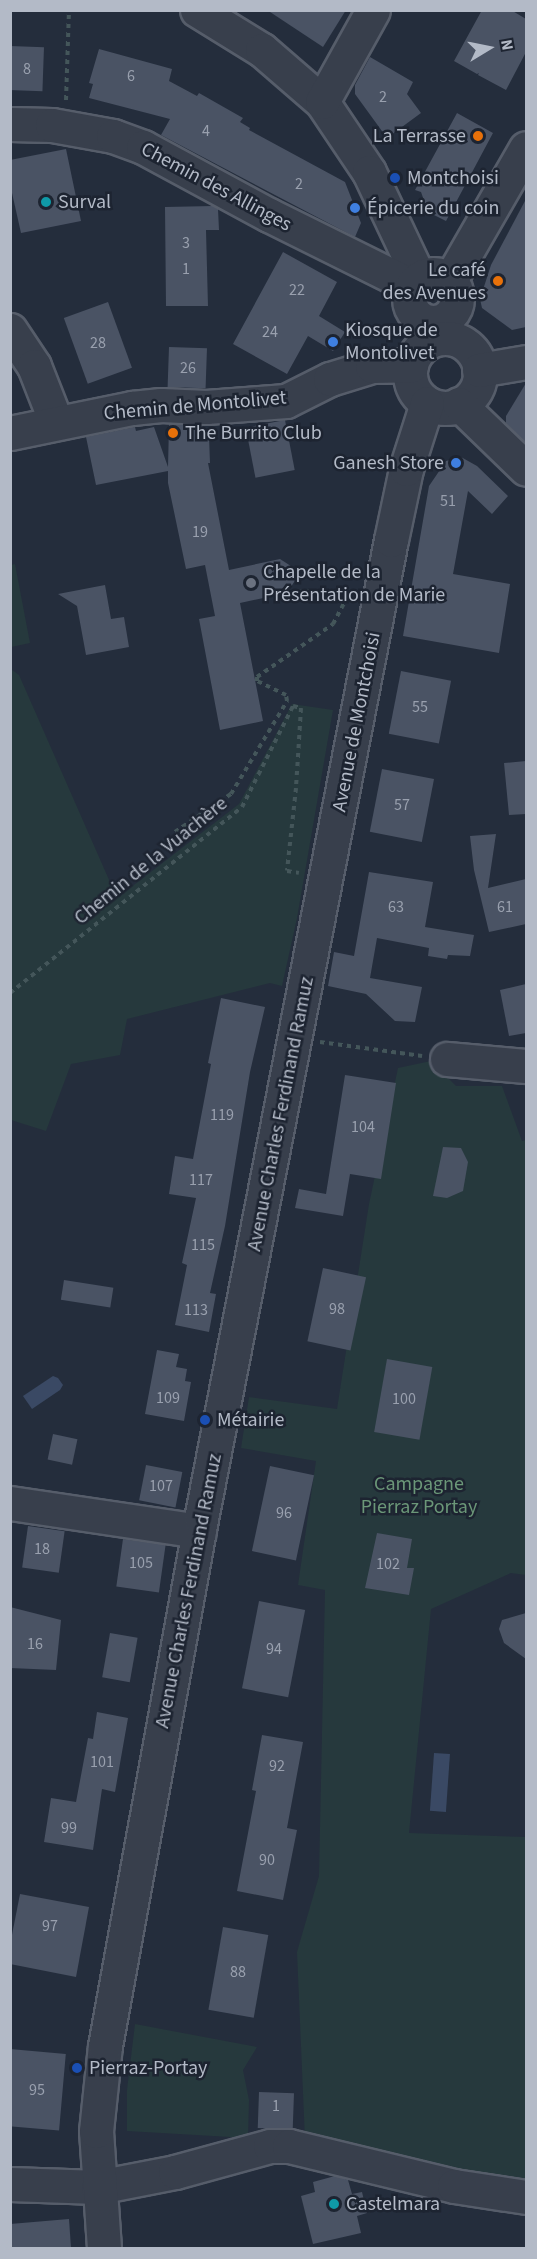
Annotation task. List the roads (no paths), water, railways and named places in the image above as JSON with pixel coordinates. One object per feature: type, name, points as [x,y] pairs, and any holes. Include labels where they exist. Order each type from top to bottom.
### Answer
[{"type":"street","points":[[197,10],[262,50],[322,102],[369,172],[430,292],[471,356],[475,390],[459,405],[444,408],[427,403],[413,387],[413,359],[430,292],[526,148]]},
{"type":"street","points":[[322,102],[373,10]]},
{"type":"street","name":"Chemin des Allinges","points":[[10,124],[52,125],[113,136],[143,147],[269,215],[430,292]]},
{"type":"street","points":[[10,330],[34,366],[56,422]]},
{"type":"street","points":[[413,359],[426,343],[449,338],[471,356],[526,362]]},
{"type":"street","name":"Chemin de Montolivet","points":[[10,433],[56,422],[161,405],[206,407],[286,401],[330,379],[372,366],[413,359]]},
{"type":"street","name":"Avenue de Montchoisi","points":[[314,937],[405,469],[427,403]]},
{"type":"street","points":[[459,405],[526,469]]},
{"type":"street","name":"Avenue Charles Ferdinand Ramuz","points":[[104,2248],[98,2187],[96,2131],[105,2046],[199,1531],[314,937]]},
{"type":"street","points":[[447,1059],[526,1066]]},
{"type":"street","points":[[10,1503],[199,1531]]},
{"type":"street","points":[[10,2184],[98,2187],[175,2172],[270,2146],[289,2146],[454,2186],[526,2197]]},
{"type":"water","points":[[53,1376],[58,1378],[63,1385],[60,1390],[32,1409],[23,1396]]},
{"type":"water","points":[[434,1753],[450,1754],[446,1812],[430,1811]]},
{"type":"place","name":"La Terrasse","points":[[478,136]]},
{"type":"place","name":"Montchoisi","points":[[395,178]]},
{"type":"place","name":"Surval","points":[[46,202]]},
{"type":"place","name":"Épicerie du coin","points":[[355,208]]},
{"type":"place","name":"Le café des Avenues","points":[[498,281]]},
{"type":"place","name":"Kiosque de Montolivet","points":[[333,342]]},
{"type":"place","name":"The Burrito Club","points":[[173,433]]},
{"type":"place","name":"Ganesh Store","points":[[456,463]]},
{"type":"place","name":"Chapelle de la Présentation de Marie","points":[[251,583]]},
{"type":"place","name":"Métairie","points":[[205,1420]]},
{"type":"place","name":"Pierraz-Portay","points":[[77,2068]]},
{"type":"place","name":"Castelmara","points":[[334,2204]]},
{"type":"park label","name":"Campagne Pierraz Portay","points":[[419,1496]]}]
